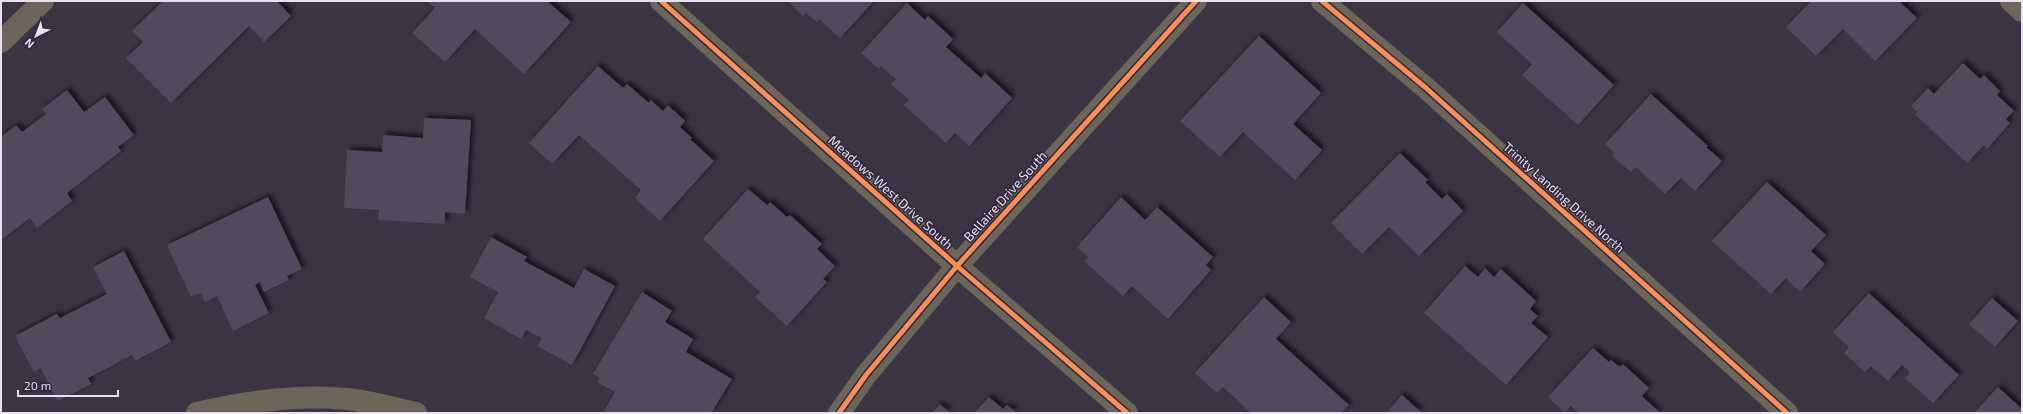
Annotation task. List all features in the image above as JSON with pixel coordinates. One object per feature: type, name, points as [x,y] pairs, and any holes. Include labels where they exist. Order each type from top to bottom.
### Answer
[{"type":"street","points":[[1,42],[43,1]]},
{"type":"street","name":"Meadows West Drive South","points":[[661,1],[957,266],[1127,413]]},
{"type":"street","name":"Bellaire Drive South","points":[[839,413],[866,374],[957,266],[1196,1]]},
{"type":"street","name":"Trinity Landing Drive North","points":[[1322,1],[1426,88],[1787,413]]},
{"type":"street","points":[[2011,1],[2022,11]]},
{"type":"street","points":[[197,413],[239,403],[292,398],[347,399],[416,413]]},
{"type":"building","points":[[163,1],[277,1],[291,16],[264,42],[249,26],[171,103],[126,58],[143,42],[132,31]]},
{"type":"building","points":[[427,1],[547,1],[571,22],[524,74],[475,29],[445,62],[412,33],[435,8]]},
{"type":"building","points":[[788,1],[874,1],[840,38],[819,19],[817,22],[806,13],[803,16]]},
{"type":"building","points":[[1811,1],[1899,1],[1917,18],[1875,61],[1843,29],[1816,56],[1786,27]]},
{"type":"building","points":[[907,3],[925,20],[928,16],[953,39],[946,47],[981,78],[985,73],[1012,98],[969,146],[955,133],[946,143],[904,105],[909,100],[891,84],[896,79],[881,66],[879,69],[861,53]]},
{"type":"building","points":[[1523,3],[1614,85],[1578,125],[1522,75],[1532,64],[1497,32]]},
{"type":"building","points":[[1259,36],[1321,93],[1293,124],[1322,150],[1295,180],[1243,132],[1220,157],[1180,121]]},
{"type":"building","points":[[1963,63],[1980,79],[1984,75],[2000,91],[1997,95],[2014,111],[2006,119],[2010,123],[1987,149],[1984,145],[1967,163],[1915,114],[1917,112],[1911,106],[1928,88],[1934,94]]},
{"type":"building","points":[[598,66],[623,88],[627,84],[649,103],[651,100],[663,111],[668,105],[685,121],[680,127],[692,138],[690,139],[714,161],[660,221],[635,198],[641,190],[579,135],[552,164],[529,143]]},
{"type":"building","points":[[67,90],[84,112],[105,97],[134,135],[118,147],[121,151],[67,193],[72,201],[37,228],[30,218],[1,240],[1,137],[16,125],[22,132],[46,114],[42,109]]},
{"type":"building","points":[[1651,94],[1708,146],[1706,147],[1722,161],[1695,191],[1681,178],[1665,194],[1636,167],[1631,172],[1612,156],[1614,153],[1605,144]]},
{"type":"building","points":[[424,118],[471,120],[465,214],[445,212],[445,224],[378,220],[379,210],[344,208],[347,150],[382,152],[383,135],[423,138]]},
{"type":"building","points":[[1400,153],[1428,180],[1425,182],[1442,199],[1447,194],[1463,211],[1419,256],[1389,227],[1362,254],[1331,223]]},
{"type":"building","points":[[1767,182],[1826,235],[1811,251],[1825,264],[1800,292],[1786,278],[1771,294],[1712,241]]},
{"type":"building","points":[[748,189],[767,205],[770,202],[787,217],[790,215],[822,244],[817,249],[835,266],[823,279],[827,282],[787,326],[755,297],[760,292],[703,239]]},
{"type":"building","points":[[268,197],[302,269],[287,276],[289,280],[264,292],[260,282],[255,285],[269,313],[233,331],[217,296],[205,302],[201,293],[191,297],[167,245]]},
{"type":"building","points":[[1121,197],[1145,220],[1157,207],[1213,257],[1206,265],[1211,270],[1168,319],[1132,286],[1123,296],[1084,261],[1088,257],[1077,247]]},
{"type":"building","points":[[491,237],[527,257],[524,261],[574,288],[584,269],[615,286],[572,365],[537,346],[542,338],[526,330],[521,339],[484,318],[498,292],[470,277]]},
{"type":"building","points":[[124,251],[171,342],[135,361],[132,355],[88,378],[91,384],[58,401],[41,368],[34,372],[15,336],[57,314],[60,318],[107,294],[93,267]]},
{"type":"building","points":[[1465,266],[1478,277],[1485,268],[1494,277],[1501,269],[1536,301],[1530,309],[1538,316],[1531,323],[1548,337],[1506,385],[1424,313]]},
{"type":"building","points":[[642,292],[672,311],[665,322],[693,339],[686,352],[732,379],[711,413],[608,413],[604,411],[615,392],[597,382],[600,378],[593,374]]},
{"type":"building","points":[[1869,293],[1959,375],[1933,403],[1905,378],[1910,372],[1902,365],[1888,381],[1871,366],[1865,372],[1844,353],[1849,347],[1833,332]]},
{"type":"building","points":[[1264,297],[1291,322],[1276,339],[1349,405],[1341,413],[1251,413],[1223,387],[1217,393],[1195,373]]},
{"type":"building","points":[[1992,298],[2018,321],[1995,347],[1969,324]]},
{"type":"building","points":[[1593,348],[1609,362],[1611,360],[1620,367],[1623,364],[1649,388],[1642,396],[1660,413],[1579,413],[1571,406],[1565,413],[1548,397]]},
{"type":"building","points":[[1998,387],[2022,409],[2022,413],[1974,413]]},
{"type":"building","points":[[1402,395],[1422,413],[1386,413]]},
{"type":"building","points":[[989,397],[1003,409],[1007,405],[1017,413],[974,413]]},
{"type":"building","points":[[940,404],[950,413],[932,413]]},
{"type":"cycle path","points":[[661,1],[957,266],[1127,413]]},
{"type":"cycle path","points":[[839,413],[866,375],[957,266],[1196,1]]},
{"type":"cycle path","points":[[1322,1],[1426,88],[1787,413]]}]
